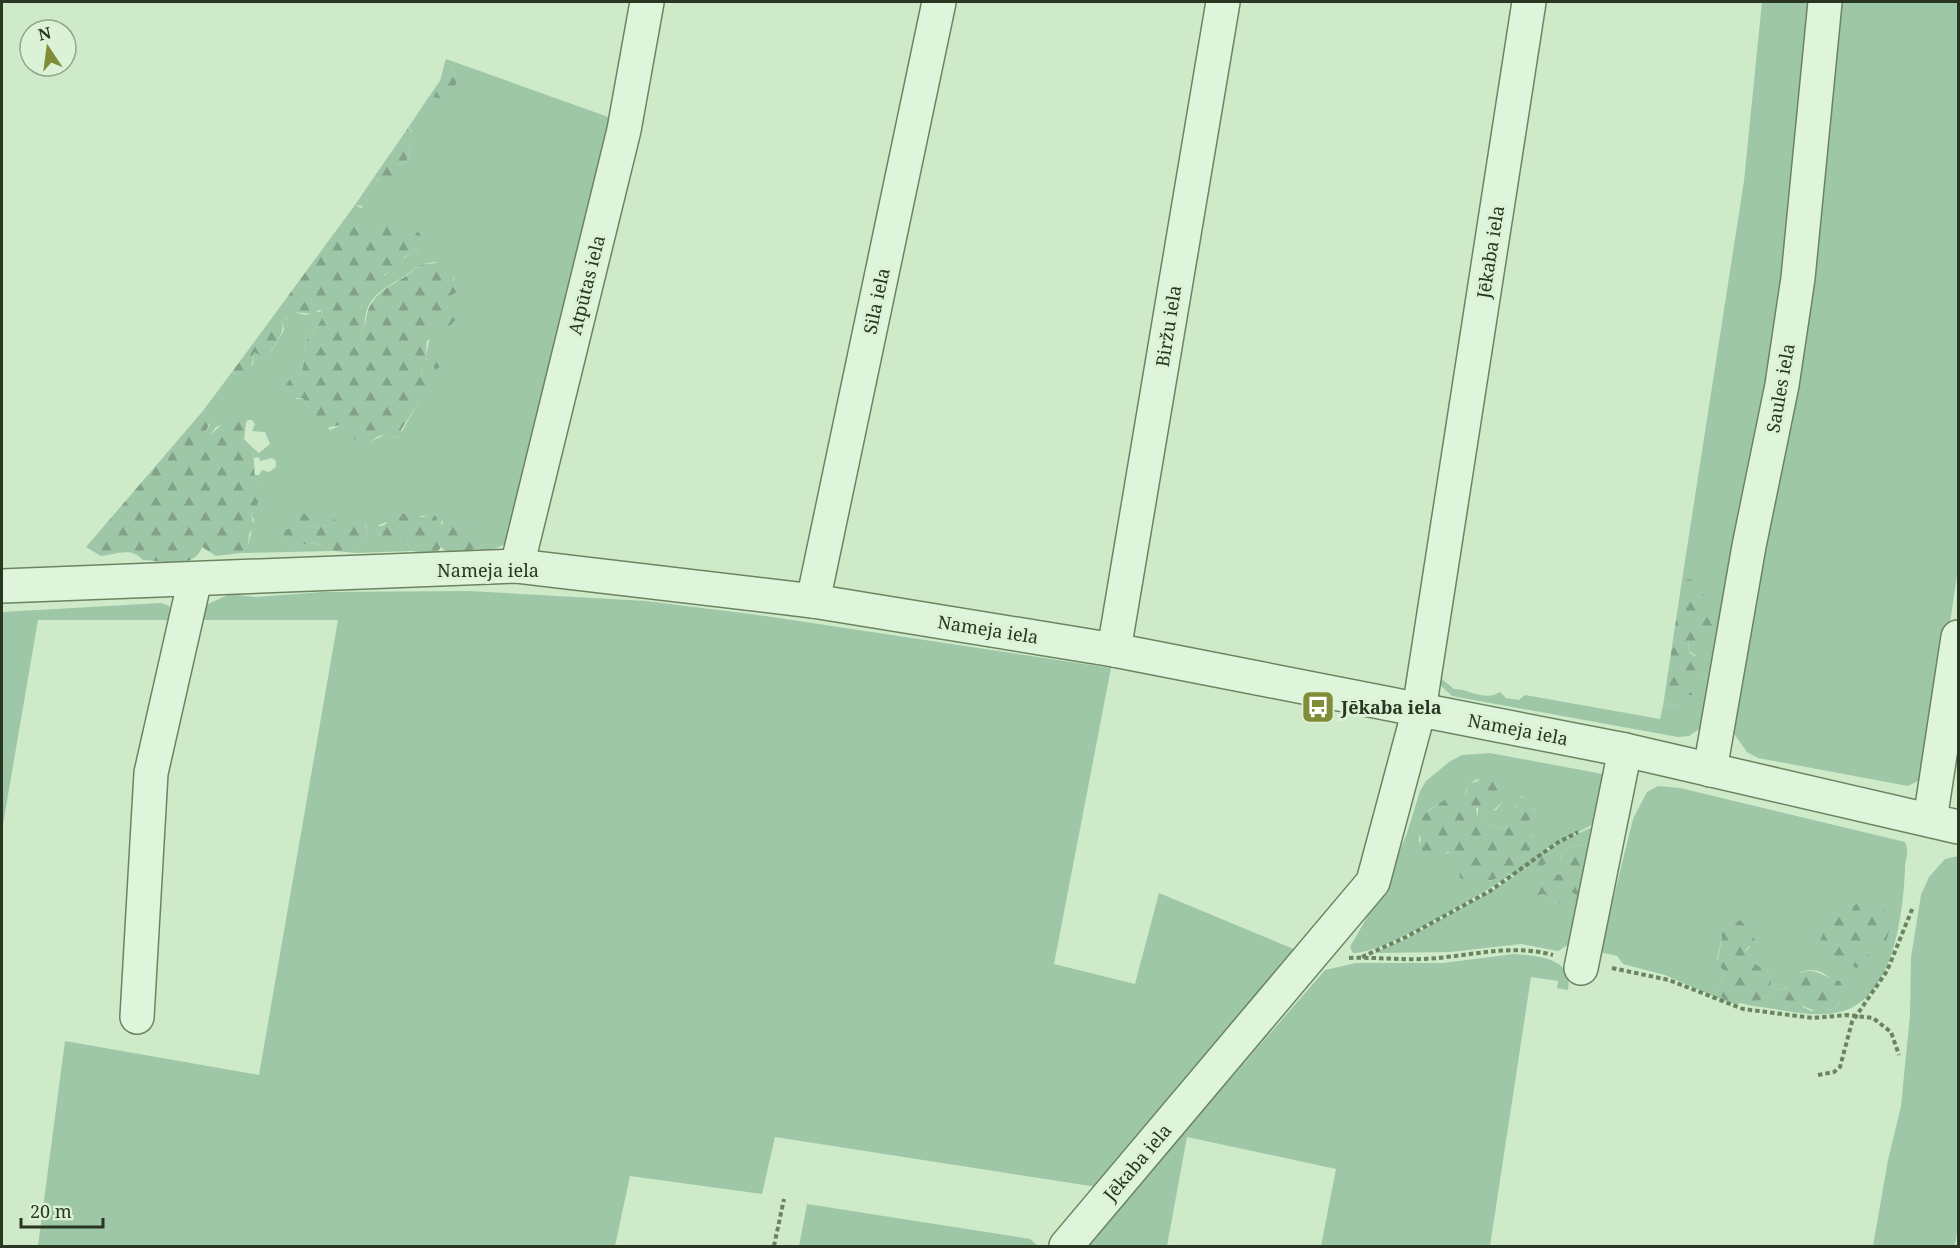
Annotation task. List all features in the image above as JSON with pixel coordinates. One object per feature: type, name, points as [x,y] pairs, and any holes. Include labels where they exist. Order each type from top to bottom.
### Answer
[{"type":"street","name":"Atpūtas iela","points":[[517,566],[624,130],[647,2]]},
{"type":"street","name":"Sila iela","points":[[813,601],[939,2]]},
{"type":"street","name":"Biržu iela","points":[[1114,650],[1222,2]]},
{"type":"street","name":"Jēkaba iela","points":[[1066,1246],[1373,882],[1419,710],[1529,2]]},
{"type":"street","name":"Saules iela","points":[[1710,770],[1749,546],[1782,384],[1798,278],[1825,2]]},
{"type":"street","name":"Nameja iela","points":[[2,586],[517,566],[813,601],[1114,650],[1625,750],[1944,824]]},
{"type":"street","points":[[137,1017],[151,773],[195,579]]},
{"type":"street","points":[[1944,824],[1959,637]]},
{"type":"street","points":[[1581,968],[1625,750]]},
{"type":"path","points":[[1361,958],[1406,938],[1490,891],[1557,843],[1611,818]]},
{"type":"path","points":[[1818,1074],[1834,1072],[1840,1066],[1856,1015],[1887,971],[1913,907]]},
{"type":"path","points":[[774,1246],[784,1199]]},
{"type":"green space","points":[[1762,2],[1817,2],[1791,265],[1704,726],[1689,736],[1678,737],[1452,696],[1438,683],[1437,675],[1454,689],[1483,695],[1489,696],[1500,692],[1506,698],[1519,700],[1525,695],[1660,719],[1663,706],[1681,705],[1684,695],[1697,695],[1700,681],[1709,673],[1705,661],[1689,651],[1688,640],[1696,640],[1715,633],[1715,614],[1709,612],[1691,579],[1682,580],[1744,181]]},
{"type":"green space","points":[[1832,2],[1958,2],[1958,568],[1934,733],[1920,780],[1908,786],[1758,758],[1747,752],[1732,731]]},
{"type":"green space","points":[[446,59],[614,119],[514,538],[497,548],[477,549],[482,544],[472,523],[442,520],[440,527],[436,526],[429,514],[416,518],[394,519],[379,525],[379,537],[388,536],[407,543],[411,551],[357,553],[361,548],[361,540],[367,535],[366,524],[359,522],[349,526],[329,523],[322,527],[306,526],[306,523],[288,528],[285,542],[328,545],[334,551],[241,553],[248,546],[254,520],[251,515],[263,483],[255,479],[253,475],[259,475],[262,470],[269,472],[276,467],[276,461],[272,458],[260,461],[259,457],[254,458],[253,448],[259,453],[270,444],[265,432],[252,431],[255,424],[252,420],[247,420],[246,424],[236,420],[216,427],[211,434],[206,432],[215,414],[202,412],[232,372],[239,375],[253,364],[254,351],[270,354],[284,330],[282,321],[295,312],[305,315],[322,311],[319,323],[307,340],[301,374],[292,377],[289,382],[296,399],[303,398],[308,408],[330,430],[341,425],[357,440],[368,443],[386,434],[398,438],[417,405],[423,366],[433,366],[435,361],[425,359],[434,319],[437,317],[443,320],[449,307],[442,306],[440,302],[452,293],[454,278],[444,272],[440,264],[435,262],[418,265],[375,297],[366,313],[363,337],[357,319],[364,301],[392,268],[418,251],[420,236],[402,228],[372,229],[363,221],[362,206],[355,205],[374,177],[379,182],[398,165],[407,161],[411,142],[407,138],[412,131],[408,128],[430,95],[434,97],[455,76],[453,66],[445,62]]},
{"type":"green space","points":[[445,62],[453,66],[458,79],[448,95],[435,97],[430,95],[440,81]]},
{"type":"green space","points":[[408,128],[414,134],[408,138],[411,142],[407,161],[398,165],[399,173],[394,183],[381,182],[374,177]]},
{"type":"green space","points":[[355,205],[364,209],[363,221],[370,221],[372,229],[380,229],[386,221],[402,227],[409,223],[424,238],[425,247],[404,257],[398,271],[389,271],[384,275],[383,286],[364,302],[358,319],[362,336],[369,308],[376,297],[418,265],[444,262],[447,267],[444,272],[452,274],[457,292],[440,302],[449,307],[455,302],[464,305],[466,318],[454,321],[449,327],[441,326],[443,320],[435,319],[437,331],[427,341],[425,359],[433,357],[442,365],[436,370],[433,366],[423,366],[421,377],[432,385],[429,391],[420,390],[417,405],[401,430],[403,437],[381,435],[363,448],[341,425],[322,429],[310,421],[308,408],[303,398],[287,398],[287,384],[296,372],[301,374],[307,340],[320,323],[322,311],[319,310],[313,314],[295,312],[294,317],[287,317],[282,321],[281,334],[270,354],[260,355],[254,352],[250,373],[239,375],[232,372]]},
{"type":"green space","points":[[202,412],[215,413],[214,421],[209,424],[206,432],[211,434],[227,420],[236,419],[246,424],[244,439],[253,448],[255,479],[264,483],[256,508],[251,514],[254,527],[249,534],[248,546],[241,553],[216,556],[202,547],[192,559],[177,563],[143,560],[129,552],[101,556],[86,547]]},
{"type":"green space","points":[[302,511],[310,519],[307,526],[322,527],[333,519],[349,526],[352,521],[358,522],[360,518],[365,521],[367,535],[361,540],[361,548],[357,553],[334,551],[320,545],[295,546],[282,540],[285,531],[293,525],[296,514]]},
{"type":"green space","points":[[432,511],[437,518],[436,526],[443,524],[442,520],[446,517],[472,523],[480,530],[482,544],[477,549],[448,553],[441,547],[436,554],[411,551],[407,543],[393,541],[388,536],[383,542],[376,542],[375,538],[380,535],[378,531],[374,532],[376,528],[386,524],[389,517],[393,518],[396,515],[407,513],[409,517],[423,517]]},
{"type":"green space","points":[[1691,579],[1702,591],[1709,611],[1715,614],[1715,633],[1711,640],[1701,643],[1696,640],[1694,644],[1688,641],[1689,652],[1695,656],[1705,657],[1709,673],[1700,681],[1702,689],[1698,695],[1684,695],[1682,705],[1663,706],[1682,580]]},
{"type":"green space","points":[[469,591],[646,601],[758,615],[1111,668],[1054,964],[1135,984],[1159,893],[1296,950],[1097,1187],[775,1137],[762,1194],[630,1176],[615,1246],[38,1246],[65,1041],[259,1075],[338,620],[198,620],[206,605],[230,594],[255,597],[323,592]]},
{"type":"green space","points":[[161,603],[169,606],[174,620],[38,620],[2,830],[2,612]]},
{"type":"green space","points":[[1490,753],[1603,774],[1608,779],[1603,819],[1546,849],[1533,836],[1523,834],[1521,824],[1538,811],[1534,812],[1530,802],[1521,796],[1505,829],[1491,825],[1478,817],[1478,807],[1486,813],[1496,810],[1503,801],[1478,779],[1475,780],[1466,790],[1465,796],[1452,796],[1425,812],[1419,835],[1419,854],[1451,853],[1469,871],[1490,881],[1507,873],[1509,876],[1408,934],[1367,951],[1353,953],[1350,947],[1387,882],[1407,833],[1420,791],[1426,781],[1449,762],[1462,755]]},
{"type":"green space","points":[[1486,778],[1502,788],[1503,801],[1492,812],[1486,813],[1478,807],[1476,809],[1478,817],[1491,825],[1505,829],[1507,827],[1504,820],[1506,814],[1517,807],[1516,800],[1519,796],[1533,802],[1532,808],[1534,812],[1538,811],[1538,817],[1521,824],[1524,834],[1535,837],[1542,843],[1547,857],[1546,863],[1540,868],[1525,868],[1521,876],[1516,877],[1507,873],[1493,880],[1479,878],[1471,882],[1460,878],[1459,863],[1452,862],[1451,853],[1447,852],[1438,860],[1430,862],[1419,854],[1418,846],[1421,840],[1417,828],[1425,812],[1454,796],[1465,796],[1469,784]]},
{"type":"green space","points":[[1658,786],[1680,788],[1905,842],[1907,852],[1902,906],[1894,948],[1877,985],[1865,999],[1849,1009],[1826,1014],[1753,1006],[1765,996],[1785,998],[1811,1011],[1834,1009],[1843,999],[1832,981],[1816,971],[1801,972],[1784,990],[1770,987],[1772,976],[1749,961],[1745,952],[1750,947],[1744,937],[1722,937],[1717,959],[1725,971],[1719,987],[1729,1003],[1665,975],[1623,964],[1617,956],[1600,952],[1633,819],[1647,792]]},
{"type":"green space","points":[[1603,822],[1597,848],[1575,845],[1562,853],[1560,859],[1566,875],[1541,885],[1522,887],[1538,895],[1544,894],[1553,902],[1561,904],[1570,891],[1587,891],[1571,943],[1558,951],[1521,944],[1450,952],[1374,953],[1406,939],[1490,892],[1547,855],[1547,851],[1558,843]]},
{"type":"green space","points":[[1575,845],[1591,846],[1587,891],[1578,896],[1570,891],[1568,899],[1561,904],[1553,902],[1544,894],[1538,895],[1535,899],[1522,900],[1518,896],[1522,887],[1530,882],[1541,885],[1553,874],[1565,875],[1560,860],[1562,853]]},
{"type":"green space","points":[[1958,856],[1958,1225],[1955,1246],[1873,1246],[1888,1160],[1901,1106],[1910,1015],[1911,957],[1921,895],[1929,877],[1945,859]]},
{"type":"green space","points":[[1858,902],[1862,906],[1868,906],[1869,912],[1874,912],[1880,905],[1888,913],[1886,919],[1892,922],[1886,942],[1878,945],[1873,938],[1864,947],[1866,953],[1871,957],[1870,962],[1856,968],[1851,965],[1848,970],[1842,970],[1839,967],[1831,970],[1825,953],[1818,945],[1832,916],[1842,908],[1851,913]]},
{"type":"green space","points":[[1740,920],[1746,926],[1744,936],[1751,934],[1755,940],[1745,951],[1747,956],[1749,960],[1772,976],[1770,987],[1784,990],[1801,972],[1813,971],[1840,981],[1848,998],[1834,1009],[1827,1009],[1822,1014],[1803,1006],[1799,1009],[1790,1005],[1785,999],[1781,1002],[1774,997],[1765,996],[1753,1006],[1740,1003],[1736,1005],[1722,998],[1719,987],[1725,971],[1717,964],[1722,937],[1720,931]]},
{"type":"green space","points":[[1514,954],[1543,958],[1560,965],[1568,979],[1568,990],[1557,988],[1558,981],[1531,977],[1490,1246],[1321,1246],[1336,1169],[1187,1137],[1167,1246],[1087,1246],[1193,1118],[1201,1113],[1325,970],[1356,963],[1443,963]]},
{"type":"green space","points":[[807,1204],[1030,1239],[1038,1246],[799,1246]]},
{"type":"place","name":"Jēkaba iela","points":[[1318,707]]}]
